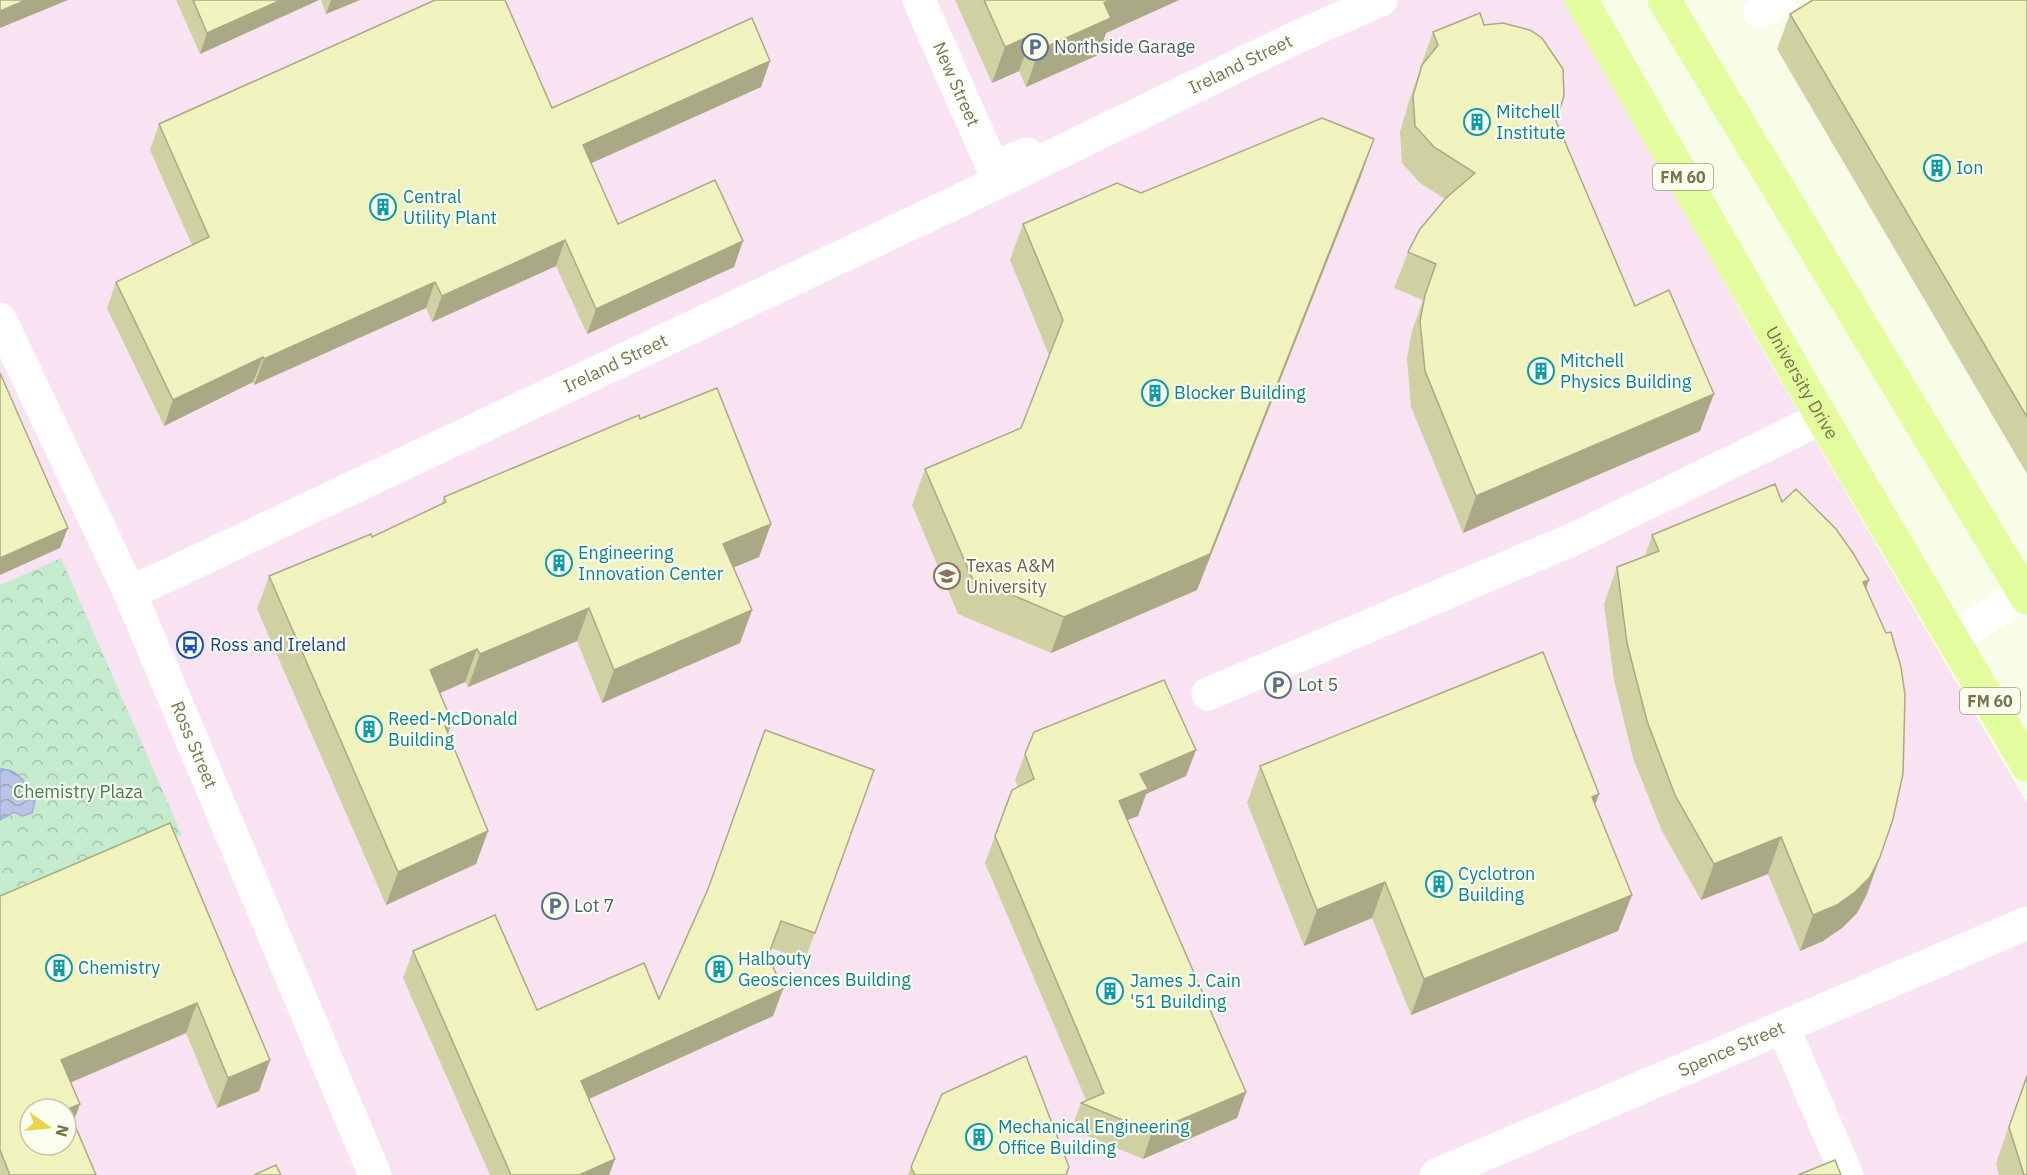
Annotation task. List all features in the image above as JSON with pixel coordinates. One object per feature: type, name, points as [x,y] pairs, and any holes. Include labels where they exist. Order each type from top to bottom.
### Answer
[{"type":"main road","name":"University Drive","points":[[1581,0],[1822,418],[2027,765]]},
{"type":"main road","points":[[1664,0],[2026,595]]},
{"type":"street","name":"New Street","points":[[919,0],[993,168]]},
{"type":"street","name":"Ireland Street","points":[[130,593],[1101,133],[1295,38],[1381,0]]},
{"type":"street","name":"Ireland Street","points":[[993,168],[1037,150],[1101,133]]},
{"type":"street","name":"Ross Street","points":[[0,319],[130,593],[375,1175]]},
{"type":"street","points":[[1208,694],[1576,538],[1822,418]]},
{"type":"street","points":[[1952,638],[2026,595]]},
{"type":"street","name":"Spence Street","points":[[1436,1175],[2027,923]]},
{"type":"street","points":[[1783,1027],[1847,1175]]},
{"type":"shaded area","name":"Texas A&M University","points":[[0,0],[1565,0],[1762,349],[2027,803],[2027,1175],[0,1175]]},
{"type":"green space","name":"Chemistry Plaza","points":[[61,558],[182,835],[0,913],[0,585]]},
{"type":"water","points":[[0,769],[12,771],[26,784],[35,801],[32,813],[22,816],[14,812],[0,820]]},
{"type":"building","points":[[0,0],[26,0],[0,11]]},
{"type":"building","points":[[193,0],[281,0],[207,33]]},
{"type":"building","name":"Central Utility Plant","points":[[435,0],[505,0],[552,108],[752,18],[770,61],[583,145],[618,224],[715,180],[743,241],[596,309],[565,240],[442,296],[435,282],[264,359],[263,357],[173,400],[116,282],[209,237],[159,124]]},
{"type":"building","points":[[984,0],[1111,0],[1104,3],[1111,18],[1039,50],[1032,35],[1005,47]]},
{"type":"building","name":"Ion","points":[[1813,0],[2027,0],[2027,417],[1790,14]]},
{"type":"building","name":"Mitchell Physics Building","points":[[1480,13],[1484,25],[1503,23],[1530,30],[1542,38],[1563,69],[1564,96],[1556,121],[1635,306],[1669,290],[1714,394],[1476,496],[1425,371],[1420,321],[1425,295],[1436,264],[1408,252],[1420,229],[1446,198],[1475,173],[1434,147],[1415,126],[1413,96],[1422,65],[1438,45],[1433,32]]},
{"type":"building","name":"Blocker Building","points":[[1322,118],[1374,139],[1210,554],[1064,617],[972,578],[925,469],[1021,428],[1063,320],[1023,224],[1117,183],[1141,193]]},
{"type":"building","points":[[0,373],[68,528],[0,558]]},
{"type":"building","points":[[717,388],[771,524],[723,544],[752,610],[614,670],[589,608],[480,654],[477,649],[430,670],[452,722],[445,726],[488,831],[398,872],[269,576],[371,534],[372,537],[446,502],[444,497],[639,415],[640,419]]},
{"type":"building","points":[[1775,484],[1782,502],[1796,489],[1836,529],[1853,553],[1869,580],[1863,582],[1886,633],[1891,632],[1901,667],[1905,695],[1903,774],[1893,819],[1880,857],[1870,877],[1855,892],[1837,905],[1813,915],[1781,837],[1714,864],[1675,795],[1647,721],[1627,643],[1617,567],[1659,551],[1652,535]]},
{"type":"building","name":"Cyclotron Building","points":[[1543,652],[1599,794],[1592,797],[1632,895],[1424,979],[1385,882],[1317,910],[1260,766]]},
{"type":"building","name":"James J. Cain '51 Building","points":[[1164,680],[1196,750],[1140,774],[1148,789],[1119,801],[1246,1092],[1152,1132],[1081,1103],[1104,1093],[995,836],[1012,790],[1034,779],[1025,754],[1034,732]]},
{"type":"building","name":"Halbouty Geosciences Building","points":[[765,730],[874,770],[815,933],[781,921],[768,956],[783,989],[581,1081],[615,1159],[579,1175],[511,1175],[413,951],[495,915],[537,1010],[644,963],[659,999],[708,889]]},
{"type":"building","points":[[170,823],[270,1060],[228,1078],[197,1003],[61,1060],[77,1097],[18,1097],[18,1157],[78,1157],[78,1133],[96,1175],[10,1175],[0,1150],[0,896]]},
{"type":"building","points":[[1026,1056],[1069,1167],[1066,1175],[915,1175],[911,1167],[942,1094]]},
{"type":"building","points":[[2027,1076],[2027,1175],[2024,1175],[2009,1127]]},
{"type":"building","points":[[1835,1160],[1841,1175],[1798,1175]]},
{"type":"building","points":[[276,1165],[281,1175],[254,1175]]},
{"type":"place","name":"Northside Garage","points":[[1035,47]]},
{"type":"place","name":"Mitchell Institute","points":[[1477,122]]},
{"type":"place","name":"Ion","points":[[1937,168]]},
{"type":"place","name":"Central Utility Plant","points":[[383,207]]},
{"type":"place","name":"Mitchell Physics Building","points":[[1541,371]]},
{"type":"place","name":"Blocker Building","points":[[1155,393]]},
{"type":"place","name":"Engineering Innovation Center","points":[[559,563]]},
{"type":"place","name":"Texas A&M University","points":[[947,576]]},
{"type":"place","name":"Ross and Ireland","points":[[190,645]]},
{"type":"place","name":"Lot 5","points":[[1278,685]]},
{"type":"place","name":"Reed-McDonald Building","points":[[369,729]]},
{"type":"place","name":"Cyclotron Building","points":[[1439,884]]},
{"type":"place","name":"Lot 7","points":[[555,906]]},
{"type":"place","name":"Chemistry","points":[[59,968]]},
{"type":"place","name":"Halbouty Geosciences Building","points":[[719,969]]},
{"type":"place","name":"James J. Cain '51 Building","points":[[1110,991]]},
{"type":"place","name":"Mechanical Engineering Office Building","points":[[979,1137]]}]
